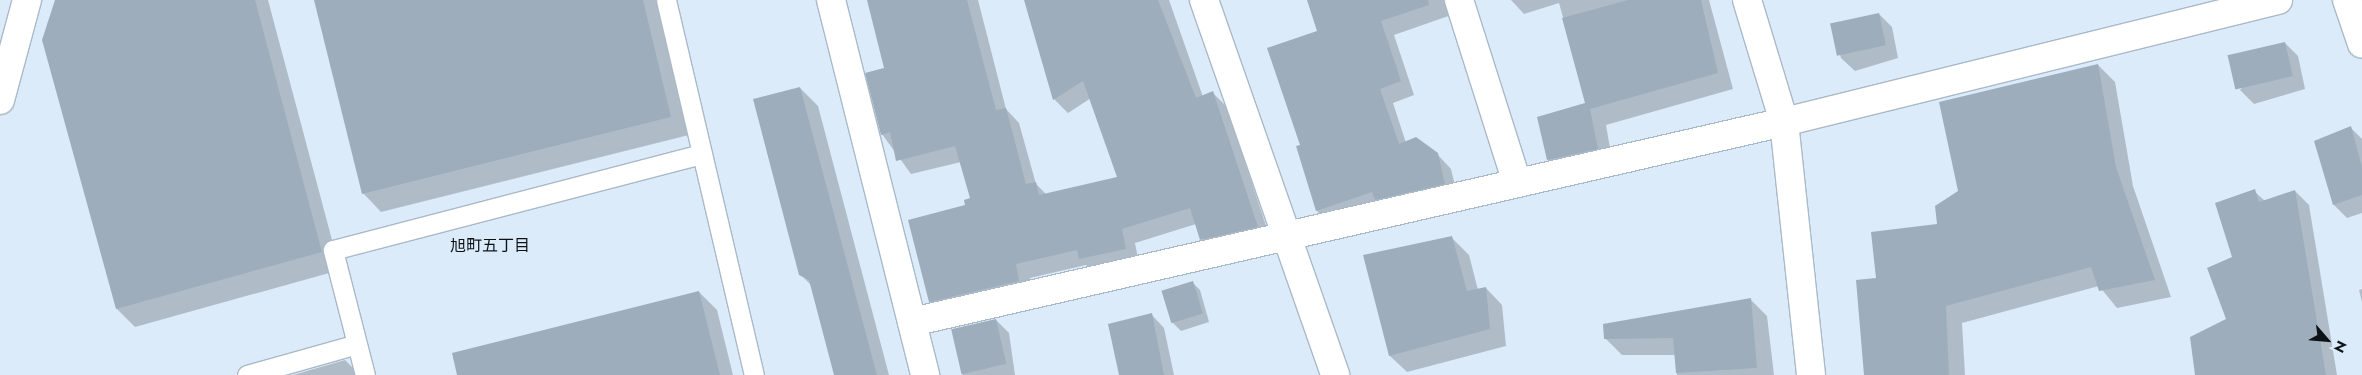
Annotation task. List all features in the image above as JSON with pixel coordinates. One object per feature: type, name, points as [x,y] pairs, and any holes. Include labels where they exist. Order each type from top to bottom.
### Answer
[{"type":"street","points":[[0,100],[26,0]]},
{"type":"street","points":[[831,0],[925,375]]},
{"type":"street","points":[[1204,0],[1285,240],[1336,375]]},
{"type":"street","points":[[1459,0],[1517,183]]},
{"type":"street","points":[[1747,0],[1784,122],[1811,375]]},
{"type":"street","points":[[912,322],[1285,240],[1517,183],[1784,122],[2278,0]]},
{"type":"street","points":[[2347,0],[2362,44]]},
{"type":"lane","points":[[666,0],[754,375]]},
{"type":"lane","points":[[365,375],[333,250],[702,154]]},
{"type":"lane","points":[[247,375],[357,344]]},
{"type":"building","points":[[55,0],[255,0],[322,252],[116,309],[42,40]]},
{"type":"building","points":[[314,0],[643,0],[671,117],[362,194]]},
{"type":"building","points":[[867,0],[967,0],[996,110],[1006,108],[1026,184],[1036,182],[1039,195],[1117,177],[1083,81],[1053,100],[1024,0],[1158,0],[1196,98],[1213,91],[1258,227],[1200,240],[1190,208],[1122,229],[1126,249],[1079,259],[1077,250],[1016,264],[1019,281],[929,302],[908,220],[965,205],[964,200],[970,198],[955,146],[896,161],[890,132],[881,135],[865,73],[884,68]]},
{"type":"building","points":[[1307,0],[1428,0],[1429,5],[1381,21],[1401,81],[1380,89],[1399,144],[1416,137],[1438,153],[1445,184],[1375,200],[1372,192],[1316,211],[1296,146],[1300,145],[1267,48],[1317,31]]},
{"type":"building","points":[[1628,0],[1701,0],[1718,73],[1590,109],[1598,149],[1547,160],[1537,117],[1585,103],[1562,18]]},
{"type":"building","points":[[1879,13],[1886,45],[1837,56],[1830,23]]},
{"type":"building","points":[[2285,42],[2293,76],[2235,89],[2228,55]]},
{"type":"building","points":[[2098,64],[2116,167],[2155,280],[2099,291],[2091,267],[1946,306],[1949,375],[1864,375],[1856,280],[1876,278],[1871,232],[1937,224],[1935,206],[1958,191],[1939,102]]},
{"type":"building","points":[[800,87],[877,375],[834,375],[809,280],[799,275],[753,99]]},
{"type":"building","points":[[2351,126],[2362,167],[2362,195],[2333,205],[2314,141]]},
{"type":"building","points":[[2255,189],[2259,202],[2295,190],[2326,375],[2195,375],[2190,337],[2226,319],[2207,268],[2232,257],[2215,203]]},
{"type":"building","points":[[1452,236],[1467,291],[1486,287],[1490,329],[1389,356],[1363,255]]},
{"type":"building","points":[[1193,281],[1203,314],[1171,323],[1161,291]]},
{"type":"building","points":[[699,291],[720,375],[457,375],[452,353]]},
{"type":"building","points":[[1751,298],[1757,368],[1676,373],[1673,338],[1604,339],[1603,324]]},
{"type":"building","points":[[1152,313],[1164,375],[1119,375],[1108,324]]},
{"type":"building","points":[[996,319],[1006,364],[962,374],[951,329]]},
{"type":"district","name":"旭町五丁目","points":[[490,246]]}]
